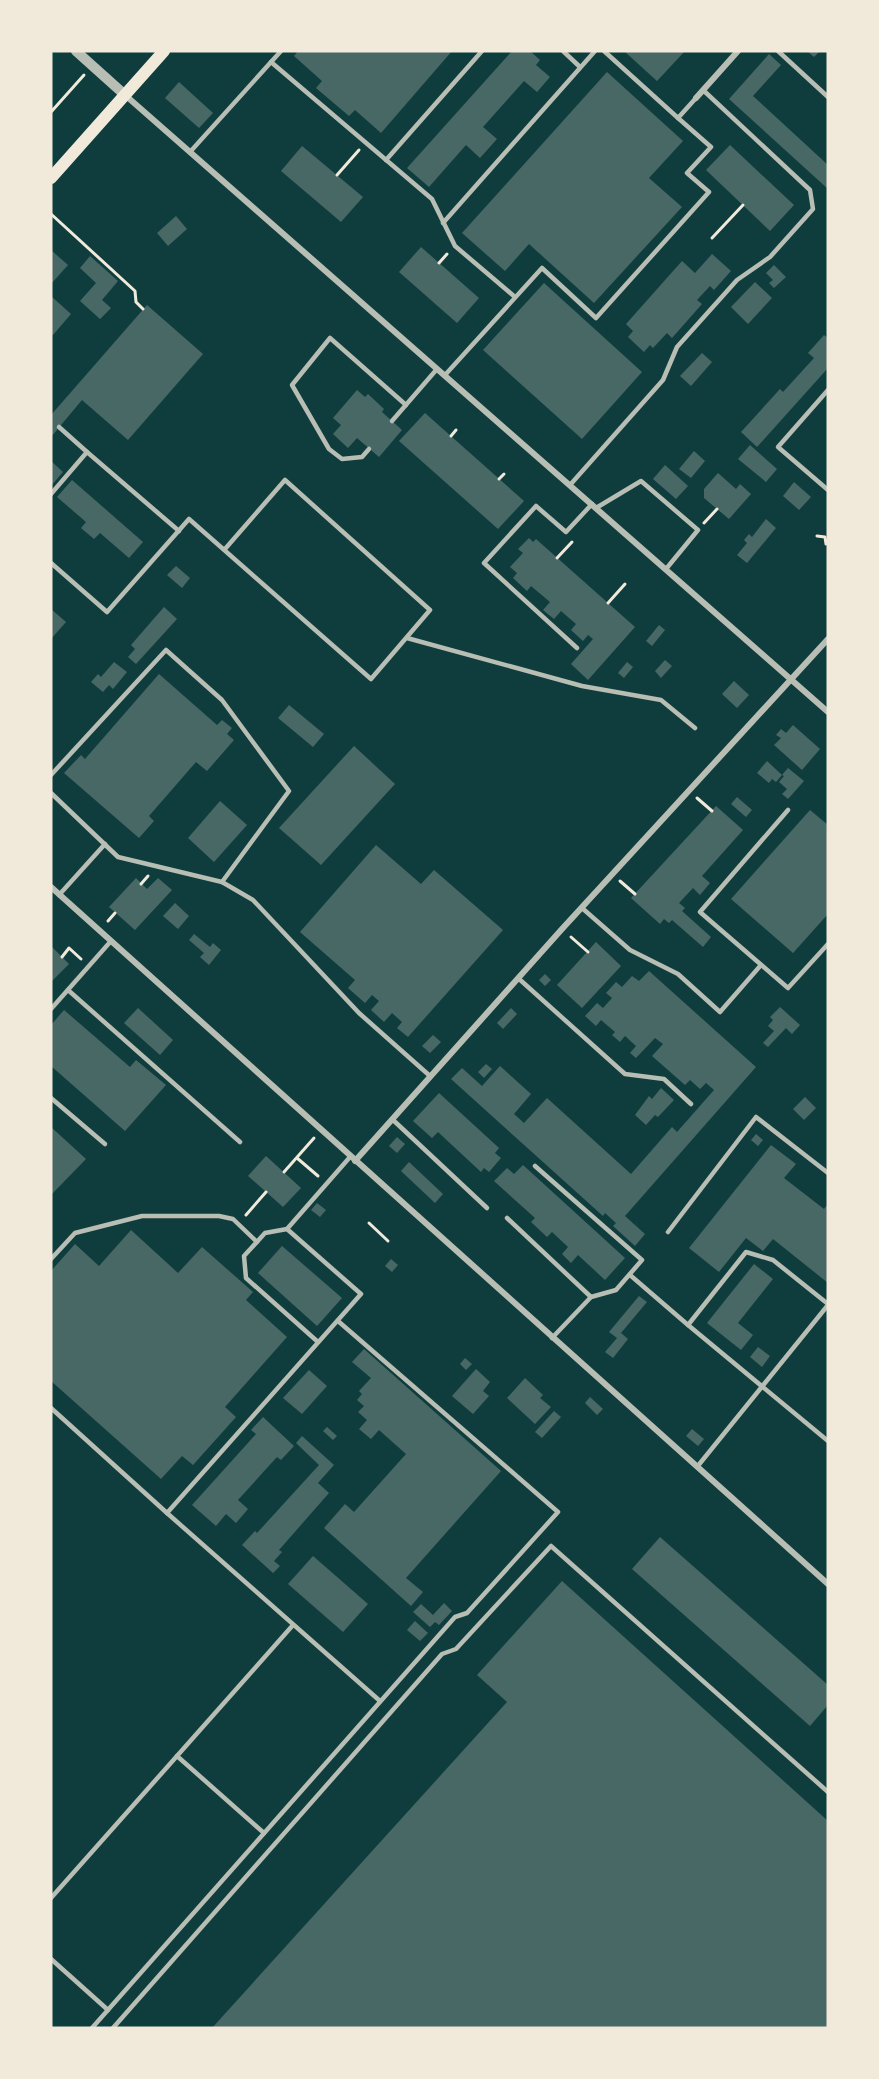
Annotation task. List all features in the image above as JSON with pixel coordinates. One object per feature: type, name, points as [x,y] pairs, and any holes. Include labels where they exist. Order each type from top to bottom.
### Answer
[{"type":"main road","points":[[51,178],[125,95],[158,53]]},
{"type":"street","points":[[76,51],[828,712]]},
{"type":"street","points":[[696,98],[738,51]]},
{"type":"street","points":[[352,1159],[392,1119],[562,929],[828,639]]},
{"type":"street","points":[[51,887],[828,1584]]},
{"type":"lane","points":[[190,152],[281,51]]},
{"type":"lane","points":[[386,160],[482,51]]},
{"type":"lane","points":[[563,51],[580,67]]},
{"type":"lane","points":[[444,223],[595,51]]},
{"type":"lane","points":[[445,375],[542,268],[596,318],[709,192],[687,173],[711,147],[604,51]]},
{"type":"lane","points":[[778,51],[828,96]]},
{"type":"lane","points":[[271,62],[432,199],[455,246],[515,297]]},
{"type":"lane","points":[[570,485],[663,380],[677,347],[737,280],[770,257],[813,209],[810,190],[703,90]]},
{"type":"lane","points":[[678,118],[696,98]]},
{"type":"lane","points":[[369,449],[363,457],[342,459],[329,449],[292,384],[330,338],[406,405]]},
{"type":"lane","points":[[392,421],[437,369]]},
{"type":"lane","points":[[828,390],[778,447],[828,490]]},
{"type":"lane","points":[[59,427],[179,531]]},
{"type":"lane","points":[[51,494],[87,452]]},
{"type":"lane","points":[[51,563],[107,612],[189,519],[371,679],[430,610],[285,480],[225,549]]},
{"type":"lane","points":[[577,648],[484,563],[536,506],[566,532],[594,506],[641,481],[698,530],[666,569]]},
{"type":"lane","points":[[407,638],[582,686],[662,700],[695,728]]},
{"type":"lane","points":[[51,775],[166,650],[222,700],[289,790],[222,882]]},
{"type":"lane","points":[[51,793],[118,857],[222,882],[253,900],[269,914],[359,1013],[430,1076]]},
{"type":"lane","points":[[788,810],[700,912],[788,988],[828,944]]},
{"type":"lane","points":[[59,894],[105,844]]},
{"type":"lane","points":[[582,908],[630,950],[678,974],[720,1012],[762,965]]},
{"type":"lane","points":[[51,1009],[111,941]]},
{"type":"lane","points":[[518,978],[625,1074],[664,1080],[691,1104]]},
{"type":"lane","points":[[68,990],[240,1142]]},
{"type":"lane","points":[[51,1098],[105,1144]]},
{"type":"lane","points":[[668,1232],[756,1117],[828,1173]]},
{"type":"lane","points":[[392,1119],[487,1209]]},
{"type":"lane","points":[[318,1342],[246,1278],[244,1256],[266,1233],[287,1229],[326,1184],[352,1159]]},
{"type":"lane","points":[[535,1166],[642,1260],[616,1290],[591,1297],[552,1338]]},
{"type":"lane","points":[[51,1260],[75,1233],[142,1216],[219,1216],[233,1219],[257,1242]]},
{"type":"lane","points":[[507,1218],[591,1297]]},
{"type":"lane","points":[[167,1513],[361,1294],[287,1229]]},
{"type":"lane","points":[[688,1325],[746,1252],[773,1260],[828,1304],[697,1467]]},
{"type":"lane","points":[[630,1275],[828,1441]]},
{"type":"lane","points":[[92,2028],[380,1701],[456,1617],[467,1613],[558,1512],[338,1321]]},
{"type":"lane","points":[[51,1408],[380,1701]]},
{"type":"lane","points":[[113,2028],[442,1654],[456,1649],[551,1546],[828,1792]]},
{"type":"lane","points":[[51,1898],[293,1624]]},
{"type":"lane","points":[[177,1756],[264,1833]]},
{"type":"lane","points":[[51,1959],[108,2010]]},
{"type":"path","points":[[51,112],[92,66]]},
{"type":"path","points":[[337,175],[366,142]]},
{"type":"path","points":[[712,238],[743,205]]},
{"type":"path","points":[[51,214],[135,291],[136,302],[143,309]]},
{"type":"path","points":[[451,436],[456,430]]},
{"type":"path","points":[[499,478],[504,474]]},
{"type":"path","points":[[698,530],[717,508]]},
{"type":"path","points":[[817,536],[827,536],[826,544]]},
{"type":"path","points":[[557,558],[574,539]]},
{"type":"path","points":[[608,603],[625,584]]},
{"type":"path","points":[[689,791],[712,811]]},
{"type":"path","points":[[613,875],[635,894]]},
{"type":"path","points":[[108,921],[115,913]]},
{"type":"path","points":[[562,929],[588,952]]},
{"type":"path","points":[[62,957],[69,948],[89,966]]},
{"type":"path","points":[[284,1172],[321,1131]]},
{"type":"path","points":[[297,1158],[326,1184]]},
{"type":"path","points":[[238,1224],[266,1192]]},
{"type":"path","points":[[369,1223],[388,1241]]},
{"type":"building","points":[[298,51],[452,51],[381,133],[355,110],[349,116],[316,88],[322,81],[294,56]]},
{"type":"building","points":[[512,51],[530,51],[540,60],[536,65],[550,77],[537,92],[524,81],[483,127],[497,139],[480,158],[466,145],[429,187],[407,168]]},
{"type":"building","points":[[624,51],[685,51],[657,81]]},
{"type":"building","points":[[807,51],[820,51],[814,57]]},
{"type":"building","points":[[769,54],[781,65],[753,96],[828,165],[828,189],[729,99]]},
{"type":"building","points":[[607,72],[683,141],[649,178],[682,207],[594,303],[529,244],[505,271],[462,233]]},
{"type":"building","points":[[179,82],[213,113],[199,128],[165,98]]},
{"type":"building","points":[[730,145],[794,205],[770,231],[706,170]]},
{"type":"building","points":[[302,146],[363,197],[341,222],[281,171]]},
{"type":"building","points":[[176,216],[187,229],[168,246],[157,233]]},
{"type":"building","points":[[421,247],[479,298],[457,323],[399,272]]},
{"type":"building","points":[[51,250],[68,265],[51,284]]},
{"type":"building","points":[[712,254],[731,271],[714,290],[710,286],[697,300],[702,304],[672,338],[667,333],[653,348],[650,345],[644,352],[628,337],[633,331],[626,324],[682,261],[695,273]]},
{"type":"building","points":[[90,256],[118,281],[102,300],[111,308],[100,319],[80,301],[96,283],[80,268]]},
{"type":"building","points":[[774,265],[786,277],[774,288],[769,283],[773,280],[766,273]]},
{"type":"building","points":[[755,282],[772,298],[748,324],[731,307]]},
{"type":"building","points":[[544,283],[642,372],[582,439],[483,350]]},
{"type":"building","points":[[51,296],[71,314],[53,335],[51,333]]},
{"type":"building","points":[[147,305],[203,354],[128,440],[82,400],[51,437],[51,415]]},
{"type":"building","points":[[824,335],[828,338],[828,368],[757,447],[741,432],[780,389],[783,392],[814,358],[808,353]]},
{"type":"building","points":[[702,353],[712,362],[691,386],[680,376]]},
{"type":"building","points":[[357,390],[365,397],[368,394],[384,409],[382,412],[402,430],[379,457],[357,438],[348,448],[333,434],[341,425],[333,418]]},
{"type":"building","points":[[425,413],[524,501],[498,529],[399,441]]},
{"type":"building","points":[[750,445],[777,469],[766,482],[738,459]]},
{"type":"building","points":[[694,451],[705,461],[691,478],[679,469]]},
{"type":"building","points":[[51,461],[63,472],[51,486]]},
{"type":"building","points":[[665,465],[688,486],[676,499],[653,479]]},
{"type":"building","points":[[718,473],[736,489],[740,484],[751,494],[729,519],[704,498],[704,489]]},
{"type":"building","points":[[72,480],[143,542],[129,558],[100,533],[94,539],[81,528],[86,522],[57,497]]},
{"type":"building","points":[[794,482],[811,497],[799,510],[783,496]]},
{"type":"building","points":[[766,519],[776,528],[747,563],[737,555],[747,543],[744,540],[749,534],[752,537]]},
{"type":"building","points":[[529,538],[533,542],[536,539],[635,627],[588,680],[571,664],[593,639],[588,635],[583,641],[571,630],[576,624],[561,611],[554,619],[543,610],[550,602],[531,586],[527,591],[513,578],[517,573],[510,567],[523,553],[518,549]]},
{"type":"building","points":[[176,566],[190,578],[182,588],[167,575]]},
{"type":"building","points":[[164,607],[177,619],[136,664],[128,657],[135,649],[131,645]]},
{"type":"building","points":[[51,609],[66,622],[51,639]]},
{"type":"building","points":[[659,625],[665,630],[652,646],[646,641]]},
{"type":"building","points":[[665,660],[672,666],[661,678],[655,671]]},
{"type":"building","points":[[114,662],[127,672],[113,689],[109,685],[103,692],[91,682],[98,674],[101,677]]},
{"type":"building","points":[[627,662],[633,667],[624,678],[618,673]]},
{"type":"building","points":[[159,674],[217,725],[222,720],[232,728],[227,734],[234,740],[207,771],[196,762],[149,816],[154,821],[139,838],[64,773],[81,755],[85,759]]},
{"type":"building","points":[[734,681],[749,695],[737,708],[722,694]]},
{"type":"building","points":[[289,705],[324,734],[313,747],[278,718]]},
{"type":"building","points":[[793,725],[820,749],[802,770],[774,745],[781,738],[776,735],[781,729],[786,733]]},
{"type":"building","points":[[354,746],[395,784],[321,865],[279,828]]},
{"type":"building","points":[[767,761],[782,775],[776,782],[772,779],[769,783],[757,773]]},
{"type":"building","points":[[788,768],[804,781],[788,799],[782,794],[787,789],[779,782],[784,776],[782,775]]},
{"type":"building","points":[[737,797],[752,810],[746,817],[731,804]]},
{"type":"building","points":[[220,801],[247,825],[214,862],[188,838]]},
{"type":"building","points":[[716,806],[743,830],[702,876],[710,883],[700,895],[693,888],[679,903],[685,908],[682,911],[711,937],[703,947],[672,920],[669,923],[664,919],[660,924],[631,898]]},
{"type":"building","points":[[810,810],[828,825],[828,914],[793,953],[731,899]]},
{"type":"building","points":[[376,845],[421,884],[434,870],[503,930],[408,1037],[397,1028],[402,1022],[392,1013],[384,1022],[371,1010],[379,1001],[372,995],[365,1003],[348,988],[355,980],[300,932]]},
{"type":"building","points":[[136,878],[147,889],[158,878],[172,890],[135,930],[109,907]]},
{"type":"building","points":[[175,903],[189,916],[178,929],[163,916]]},
{"type":"building","points":[[194,934],[210,947],[213,943],[221,950],[209,965],[200,957],[204,953],[189,940]]},
{"type":"building","points":[[596,942],[621,966],[582,1008],[557,985]]},
{"type":"building","points":[[51,946],[69,964],[51,982]]},
{"type":"building","points":[[649,971],[756,1067],[625,1216],[645,1234],[635,1246],[613,1226],[616,1223],[605,1213],[603,1216],[451,1079],[462,1068],[482,1086],[500,1066],[531,1094],[514,1114],[524,1123],[547,1098],[631,1174],[672,1127],[677,1132],[714,1090],[706,1083],[700,1089],[690,1080],[685,1085],[652,1056],[663,1044],[655,1038],[636,1058],[630,1053],[636,1046],[625,1036],[620,1042],[612,1035],[615,1032],[601,1020],[596,1026],[585,1016],[597,1003],[603,1008],[612,998],[606,993],[616,982],[622,987],[632,976],[639,981]]},
{"type":"building","points":[[545,974],[551,980],[545,986],[539,980]]},
{"type":"building","points":[[780,1007],[800,1025],[792,1034],[786,1028],[768,1047],[763,1043],[774,1031],[768,1026],[773,1020],[770,1017]]},
{"type":"building","points":[[138,1008],[173,1040],[160,1055],[124,1023]]},
{"type":"building","points":[[511,1008],[517,1014],[503,1029],[497,1023]]},
{"type":"building","points":[[64,1010],[130,1067],[136,1060],[166,1085],[125,1131],[51,1066],[51,1025]]},
{"type":"building","points":[[433,1035],[441,1042],[430,1053],[422,1046]]},
{"type":"building","points":[[486,1064],[492,1069],[484,1078],[478,1072]]},
{"type":"building","points":[[661,1088],[674,1100],[658,1117],[655,1115],[646,1125],[635,1115],[649,1096],[652,1099]]},
{"type":"building","points":[[439,1093],[499,1148],[495,1153],[501,1158],[489,1172],[484,1168],[481,1172],[438,1132],[432,1138],[413,1121]]},
{"type":"building","points":[[805,1097],[816,1108],[804,1120],[793,1109]]},
{"type":"building","points":[[51,1127],[86,1159],[51,1195]]},
{"type":"building","points":[[756,1134],[763,1140],[758,1146],[751,1140]]},
{"type":"building","points":[[397,1137],[405,1144],[397,1153],[389,1146]]},
{"type":"building","points":[[771,1145],[796,1164],[784,1178],[824,1209],[828,1204],[828,1283],[773,1239],[763,1251],[746,1238],[719,1272],[689,1248]]},
{"type":"building","points":[[266,1156],[301,1188],[283,1207],[248,1176]]},
{"type":"building","points":[[409,1162],[443,1194],[435,1203],[401,1171]]},
{"type":"building","points":[[523,1165],[625,1258],[605,1280],[578,1255],[571,1263],[562,1254],[568,1247],[552,1232],[547,1237],[531,1222],[535,1218],[494,1181],[507,1168],[514,1174]]},
{"type":"building","points":[[317,1203],[326,1210],[320,1217],[311,1210]]},
{"type":"building","points":[[131,1230],[178,1273],[202,1247],[253,1292],[246,1300],[287,1337],[225,1407],[236,1417],[193,1465],[182,1456],[161,1479],[51,1381],[51,1271],[75,1244],[99,1266]]},
{"type":"building","points":[[282,1246],[342,1298],[317,1326],[258,1273]]},
{"type":"building","points":[[391,1259],[398,1265],[392,1272],[385,1266]]},
{"type":"building","points":[[754,1264],[773,1279],[738,1323],[753,1335],[741,1350],[707,1323]]},
{"type":"building","points":[[639,1296],[647,1302],[621,1333],[628,1339],[613,1358],[605,1352],[617,1338],[609,1332]]},
{"type":"building","points":[[758,1347],[770,1356],[762,1367],[750,1357]]},
{"type":"building","points":[[364,1349],[501,1471],[406,1578],[423,1592],[411,1606],[324,1528],[345,1504],[354,1512],[406,1454],[379,1430],[371,1439],[359,1429],[367,1420],[358,1412],[364,1406],[357,1400],[362,1394],[359,1391],[371,1378],[352,1362]]},
{"type":"building","points":[[465,1358],[472,1364],[466,1370],[460,1364]]},
{"type":"building","points":[[476,1369],[490,1382],[483,1391],[489,1396],[473,1414],[452,1396]]},
{"type":"building","points":[[309,1370],[327,1386],[302,1414],[283,1398]]},
{"type":"building","points":[[525,1378],[543,1395],[540,1398],[551,1407],[535,1424],[507,1398]]},
{"type":"building","points":[[590,1397],[603,1409],[597,1415],[585,1403]]},
{"type":"building","points":[[554,1411],[561,1417],[542,1438],[535,1432]]},
{"type":"building","points":[[263,1417],[294,1446],[281,1460],[277,1457],[238,1500],[248,1509],[236,1523],[226,1514],[216,1526],[192,1505],[256,1434],[251,1430]]},
{"type":"building","points":[[327,1427],[337,1436],[333,1440],[323,1431]]},
{"type":"building","points":[[692,1429],[704,1439],[698,1446],[686,1436]]},
{"type":"building","points":[[302,1436],[334,1465],[318,1483],[329,1493],[279,1550],[282,1552],[274,1561],[280,1566],[273,1573],[242,1545],[255,1531],[257,1533],[319,1465],[296,1443]]},
{"type":"building","points":[[660,1537],[828,1685],[828,1705],[810,1726],[632,1569]]},
{"type":"building","points":[[313,1556],[368,1604],[343,1632],[288,1584]]},
{"type":"building","points":[[562,1581],[828,1821],[828,2028],[212,2028],[507,1702],[477,1675]]},
{"type":"building","points":[[444,1603],[452,1611],[439,1625],[435,1622],[430,1627],[413,1612],[421,1604],[433,1615]]},
{"type":"building","points":[[415,1621],[428,1633],[420,1641],[407,1630]]}]
